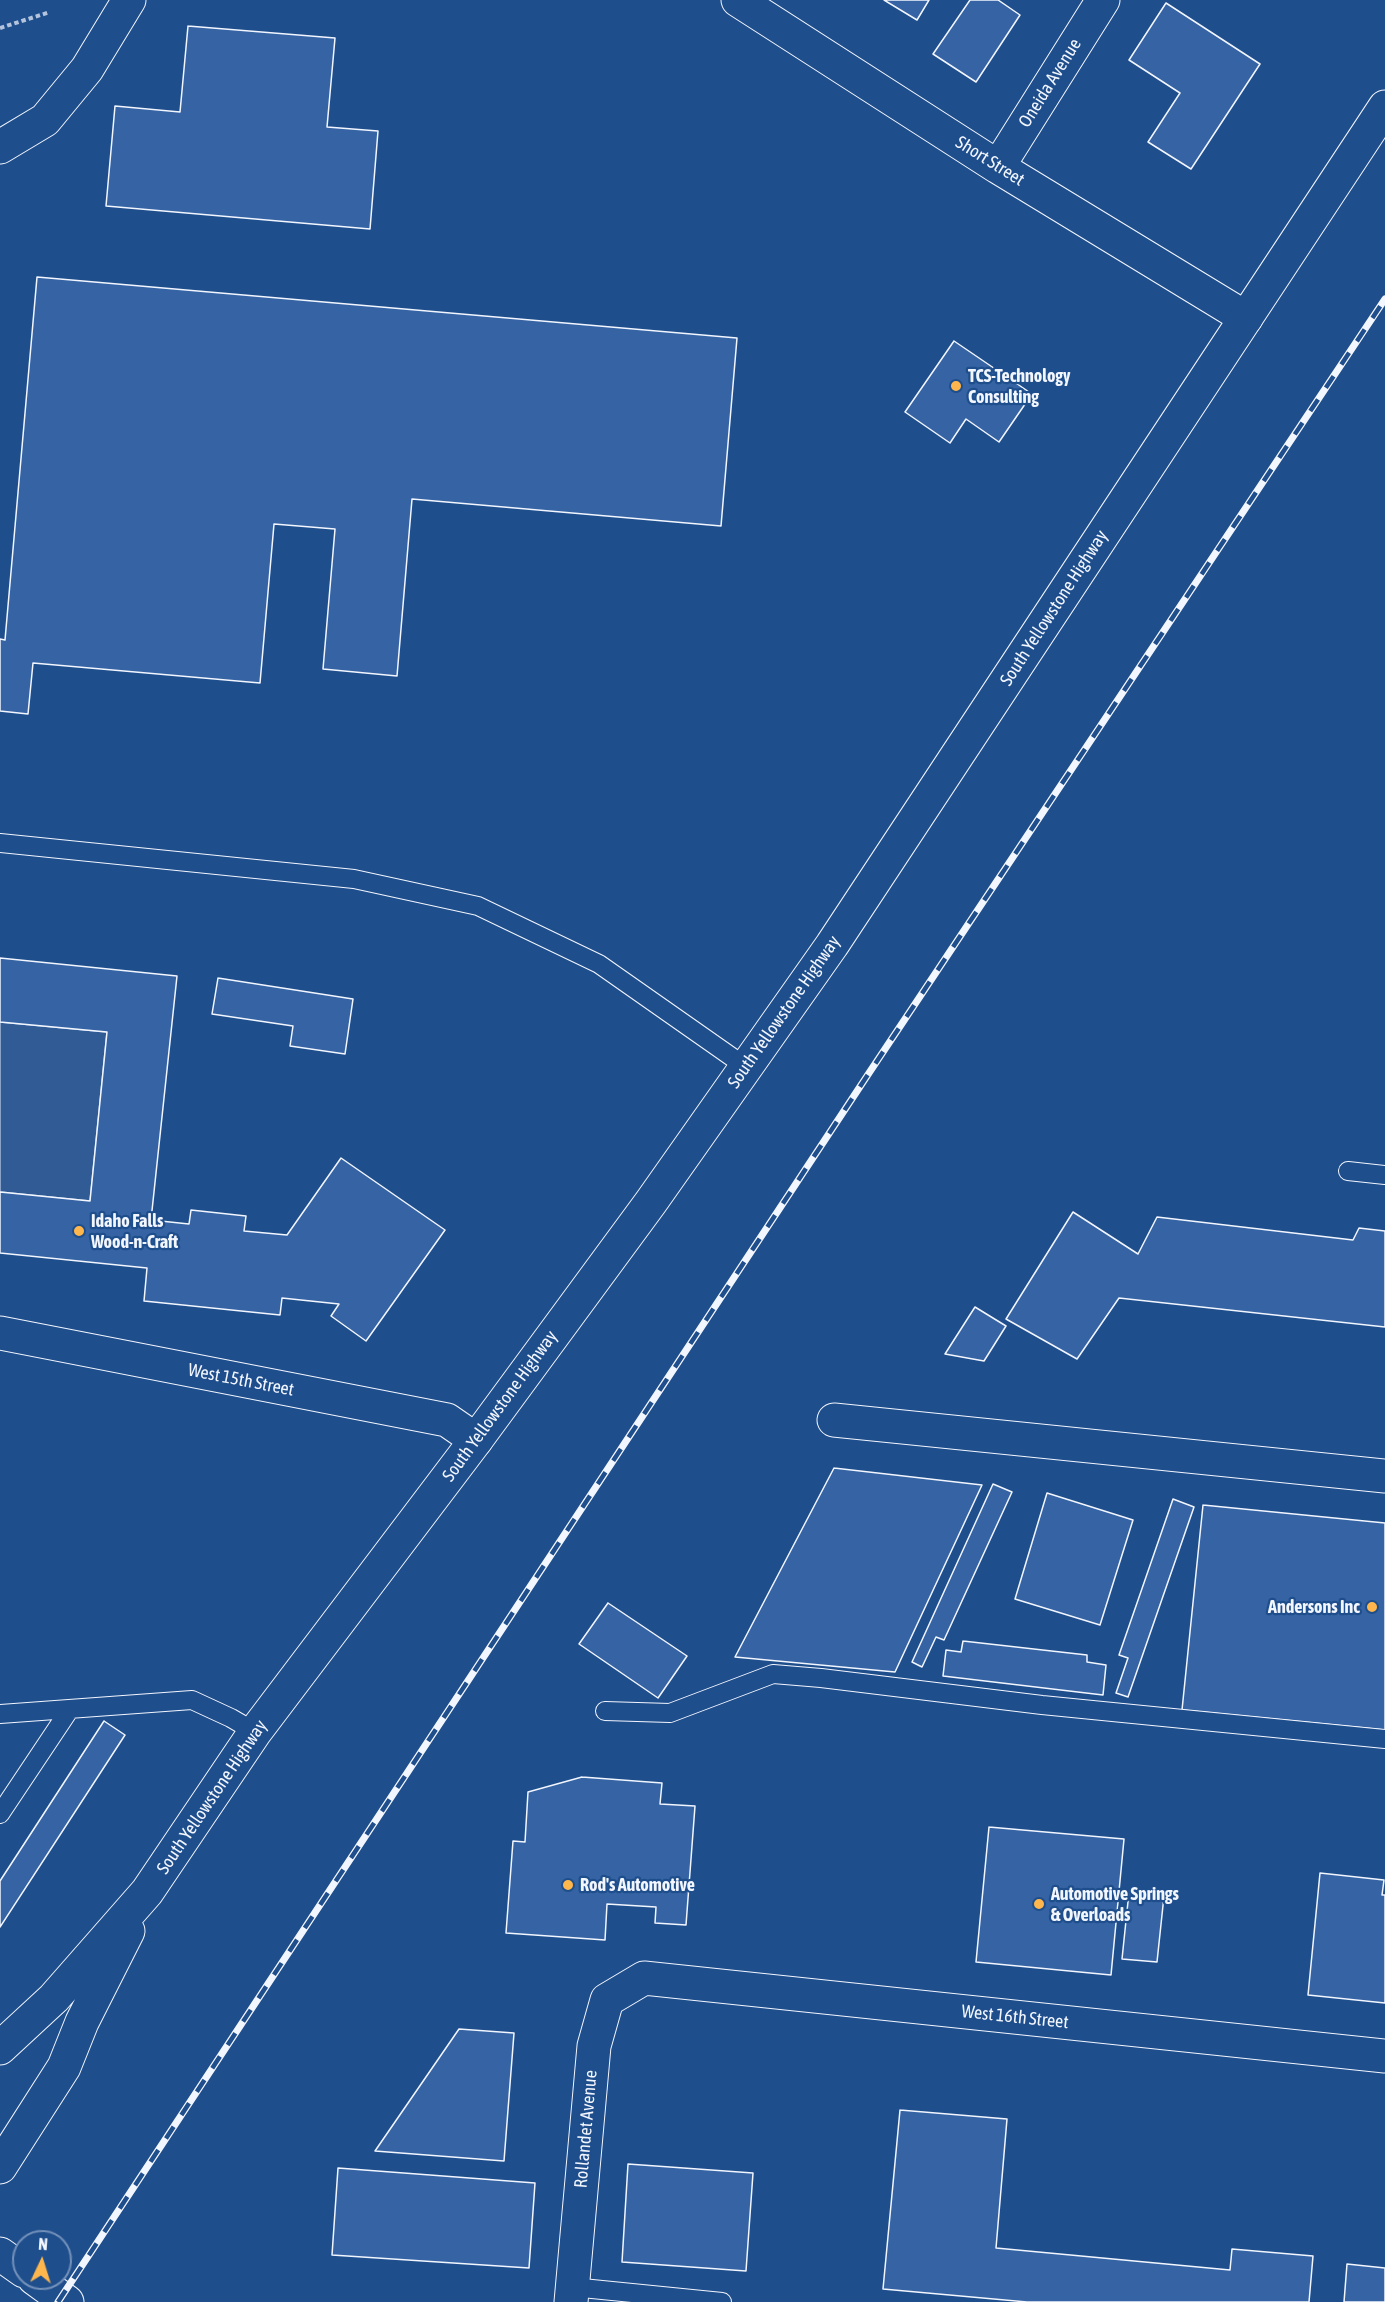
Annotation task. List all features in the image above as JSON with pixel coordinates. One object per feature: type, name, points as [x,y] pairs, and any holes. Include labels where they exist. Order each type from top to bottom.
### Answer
[{"type":"main road","points":[[0,147],[45,120],[87,69],[129,0]]},
{"type":"main road","name":"Short Street","points":[[738,0],[998,166],[1246,318]]},
{"type":"main road","name":"Oneida Avenue","points":[[998,166],[1103,0]]},
{"type":"main road","name":"South Yellowstone Highway","points":[[0,2048],[54,1998],[147,1892],[255,1732],[476,1440],[651,1202],[832,945],[1385,107]]},
{"type":"main road","name":"West 15th Street","points":[[0,1333],[447,1420],[476,1440]]},
{"type":"main road","points":[[834,1420],[1385,1476]]},
{"type":"main road","points":[[0,2027],[75,1967],[147,1892]]},
{"type":"main road","name":"South Yellowstone Highway","points":[[0,2167],[64,2067],[82,2022],[147,1892]]},
{"type":"main road","name":"West 16th Street","points":[[644,1978],[1385,2056]]},
{"type":"main road","name":"Rollandet Avenue","points":[[572,2295],[594,2046],[607,2000],[644,1978]]},
{"type":"main road","points":[[50,2290],[67,2302]]},
{"type":"lane","points":[[0,843],[354,879],[478,906],[599,964],[746,1067]]},
{"type":"lane","points":[[1348,1171],[1385,1175]]},
{"type":"lane","points":[[604,1711],[670,1713],[773,1674],[1042,1705],[1385,1739]]},
{"type":"lane","points":[[2,1714],[192,1700],[255,1732]]},
{"type":"lane","points":[[0,1814],[70,1709]]},
{"type":"lane","points":[[572,2295],[722,2302]]},
{"type":"path","points":[[0,28],[50,12]]},
{"type":"shaded area","points":[[0,1022],[107,1032],[90,1201],[0,1192]]},
{"type":"building","points":[[884,0],[929,0],[917,20]]},
{"type":"building","points":[[970,0],[998,0],[1020,15],[976,82],[933,54]]},
{"type":"building","points":[[1166,3],[1260,64],[1191,169],[1148,142],[1180,93],[1129,60]]},
{"type":"building","points":[[188,26],[335,38],[327,127],[378,131],[370,229],[106,206],[115,106],[180,112]]},
{"type":"building","points":[[37,277],[737,338],[721,526],[412,499],[397,676],[323,669],[335,529],[274,524],[260,683],[33,663],[28,714],[0,711],[0,639],[5,640]]},
{"type":"building","points":[[954,341],[1032,394],[999,442],[966,419],[950,443],[905,412]]},
{"type":"building","points":[[0,958],[177,976],[151,1220],[189,1224],[191,1210],[246,1216],[244,1231],[287,1235],[341,1158],[445,1230],[366,1341],[331,1316],[339,1304],[282,1298],[280,1315],[144,1301],[147,1268],[0,1253],[0,1192],[90,1201],[107,1032],[0,1022]]},
{"type":"building","points":[[218,978],[353,999],[345,1054],[290,1046],[293,1026],[212,1014]]},
{"type":"building","points":[[1073,1212],[1138,1254],[1157,1217],[1353,1240],[1359,1228],[1385,1231],[1385,1327],[1119,1298],[1077,1359],[1006,1319]]},
{"type":"building","points":[[975,1307],[1006,1326],[984,1361],[945,1354]]},
{"type":"building","points":[[834,1468],[982,1485],[895,1672],[735,1657]]},
{"type":"building","points":[[993,1484],[1012,1492],[944,1640],[936,1637],[922,1667],[912,1662]]},
{"type":"building","points":[[1047,1493],[1133,1520],[1100,1625],[1015,1599]]},
{"type":"building","points":[[1173,1499],[1194,1507],[1128,1697],[1116,1693],[1128,1658],[1119,1655]]},
{"type":"building","points":[[1203,1505],[1385,1523],[1385,1730],[1182,1710]]},
{"type":"building","points":[[608,1603],[687,1656],[658,1698],[579,1644]]},
{"type":"building","points":[[963,1641],[1087,1655],[1087,1662],[1106,1665],[1103,1695],[943,1676],[946,1650],[961,1652]]},
{"type":"building","points":[[104,1721],[125,1735],[0,1927],[0,1881]]},
{"type":"building","points":[[582,1777],[662,1783],[660,1804],[695,1806],[686,1925],[655,1923],[656,1907],[607,1904],[605,1940],[506,1933],[513,1841],[525,1842],[528,1792]]},
{"type":"building","points":[[989,1827],[1124,1839],[1111,1975],[976,1962]]},
{"type":"building","points":[[1320,1873],[1384,1880],[1382,1895],[1385,1895],[1385,2003],[1308,1995]]},
{"type":"building","points":[[1129,1892],[1164,1896],[1157,1962],[1122,1959]]},
{"type":"building","points":[[459,2029],[514,2033],[504,2161],[375,2151]]},
{"type":"building","points":[[900,2110],[1007,2119],[996,2248],[1230,2270],[1232,2249],[1313,2256],[1309,2302],[1027,2302],[883,2289]]},
{"type":"building","points":[[628,2164],[753,2173],[746,2271],[622,2262]]},
{"type":"building","points":[[338,2168],[535,2183],[529,2268],[332,2255]]},
{"type":"building","points":[[1347,2264],[1385,2268],[1385,2302],[1344,2302]]},
{"type":"railway","points":[[58,2302],[869,1073],[1385,299]]},
{"type":"place","name":"TCS-Technology Consulting","points":[[956,386]]},
{"type":"place","name":"Idaho Falls Wood-n-Craft","points":[[79,1231]]},
{"type":"place","name":"Andersons Inc","points":[[1372,1607]]},
{"type":"place","name":"Rod's Automotive","points":[[568,1885]]},
{"type":"place","name":"Automotive Springs & Overloads","points":[[1039,1904]]}]
